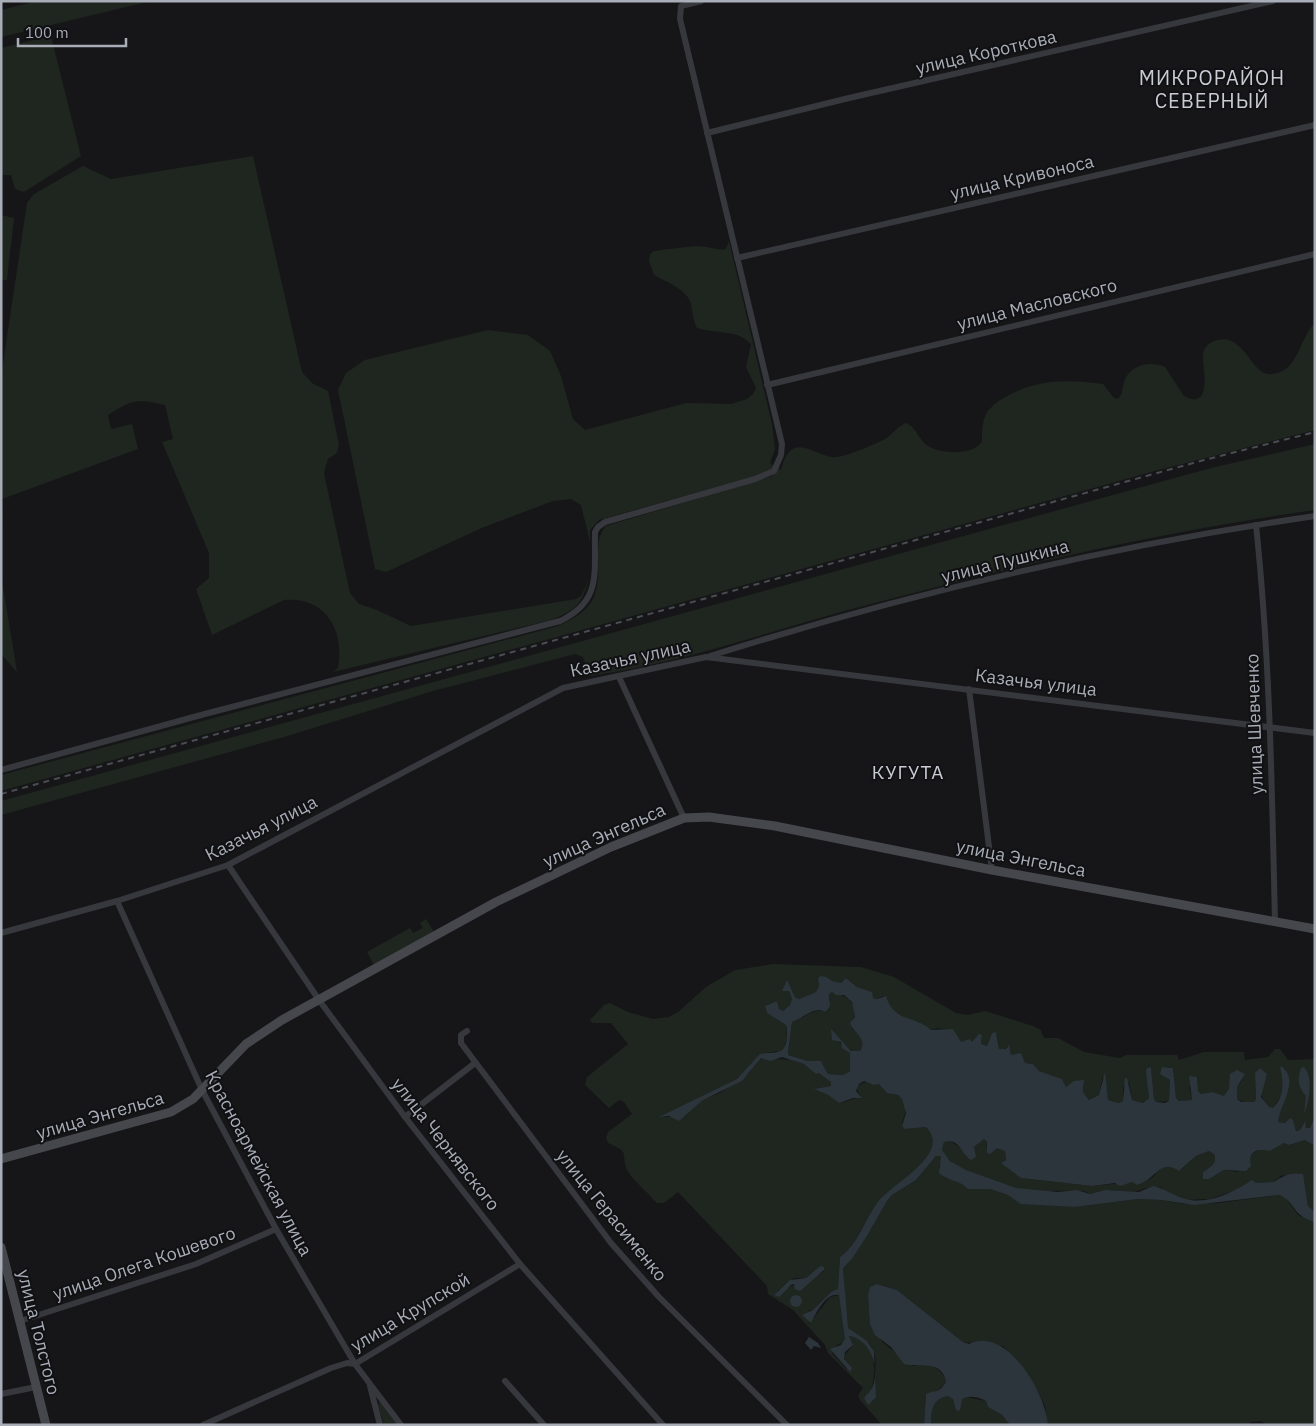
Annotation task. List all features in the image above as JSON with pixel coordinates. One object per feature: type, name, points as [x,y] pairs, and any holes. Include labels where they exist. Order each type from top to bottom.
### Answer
[{"type":"street","points":[[1,770],[201,715],[560,621],[575,614],[590,596],[593,582],[595,532],[598,526],[605,522],[756,479],[774,471],[781,455],[782,444],[680,19],[681,6],[701,1]]},
{"type":"street","name":"улица Короткова","points":[[707,133],[849,98],[1273,1]]},
{"type":"street","name":"улица Кривоноса","points":[[737,258],[1315,125]]},
{"type":"street","name":"улица Масловского","points":[[767,385],[1315,254]]},
{"type":"street","name":"улица Пушкина","points":[[706,657],[802,627],[1034,569],[1256,524],[1315,516]]},
{"type":"street","name":"улица Шевченко","points":[[1256,524],[1263,603],[1270,727],[1276,923]]},
{"type":"street","name":"Казачья улица","points":[[1,933],[117,901],[228,865],[548,695],[575,684],[619,677],[706,657],[1315,733]]},
{"type":"street","points":[[619,677],[684,818]]},
{"type":"street","points":[[969,689],[992,870]]},
{"type":"street","name":"улица Энгельса","points":[[1,1159],[160,1116],[188,1102],[202,1090],[230,1059],[258,1035],[318,1000],[536,882],[611,847],[684,818],[709,817],[775,826],[992,870],[1315,930]]},
{"type":"street","name":"улица Чернявского","points":[[228,865],[318,1000],[405,1117],[520,1264],[663,1425]]},
{"type":"street","name":"Красноармейская улица","points":[[117,901],[202,1090],[276,1229],[355,1364],[401,1425]]},
{"type":"street","name":"улица Герасименко","points":[[467,1030],[461,1035],[460,1040],[475,1063],[611,1243],[659,1297],[788,1425]]},
{"type":"street","points":[[405,1117],[475,1063]]},
{"type":"street","name":"улица Олега Кошевого","points":[[20,1320],[196,1264],[253,1241],[276,1229]]},
{"type":"street","name":"улица Толстого","points":[[1,1247],[46,1425]]},
{"type":"street","name":"улица Крупской","points":[[203,1425],[331,1368],[347,1363],[355,1364],[520,1264]]},
{"type":"street","points":[[505,1381],[544,1425]]},
{"type":"street","points":[[369,1383],[380,1425]]},
{"type":"street","points":[[1,1394],[36,1387]]},
{"type":"shaded area","points":[[37,1],[151,1],[1,37],[1,10]]},
{"type":"shaded area","points":[[51,36],[81,156],[24,192],[15,189],[11,175],[1,175],[1,48]]},
{"type":"shaded area","points":[[253,156],[302,372],[312,383],[328,391],[339,445],[337,453],[328,459],[324,473],[350,593],[359,604],[411,626],[576,599],[581,596],[588,581],[580,602],[571,610],[551,620],[333,672],[338,668],[339,654],[335,629],[321,610],[299,600],[284,600],[212,635],[196,589],[209,578],[209,553],[162,442],[173,439],[165,405],[141,401],[129,403],[108,415],[111,429],[132,424],[138,449],[2,499],[3,522],[1,523],[1,377],[27,203],[34,194],[83,166],[111,179]]},
{"type":"shaded area","points":[[1,215],[14,218],[7,280],[1,280]]},
{"type":"shaded area","points":[[729,241],[772,424],[775,449],[770,463],[775,467],[759,475],[599,520],[590,530],[590,542],[581,505],[571,499],[553,501],[484,527],[386,572],[375,569],[338,390],[346,373],[365,360],[488,330],[528,335],[550,351],[561,376],[573,419],[585,430],[686,403],[731,404],[747,399],[756,388],[746,367],[751,344],[740,336],[697,328],[689,299],[676,286],[654,275],[649,261],[650,254],[654,251],[698,246],[726,249]]},
{"type":"shaded area","points":[[1315,323],[1315,430],[1155,471],[1,791],[1,775],[558,626],[580,614],[593,600],[598,581],[599,539],[606,526],[772,476],[778,468],[781,470],[786,457],[792,450],[798,447],[806,448],[829,457],[843,456],[885,439],[907,423],[933,449],[949,452],[965,451],[978,446],[982,441],[986,414],[993,405],[1014,392],[1039,384],[1077,381],[1103,384],[1114,398],[1118,399],[1129,373],[1138,367],[1149,364],[1165,367],[1184,396],[1193,399],[1199,398],[1203,393],[1205,378],[1204,352],[1210,343],[1222,339],[1231,341],[1238,345],[1262,371],[1274,374],[1292,363],[1306,335]]},
{"type":"shaded area","points":[[1315,444],[1315,510],[1203,528],[1036,563],[836,613],[661,663],[589,676],[583,657],[575,654],[433,691],[284,737],[1,815],[1,801],[1211,468]]},
{"type":"shaded area","points":[[1,574],[17,672],[1,654]]},
{"type":"shaded area","points":[[426,919],[434,932],[374,965],[367,952],[410,928],[413,933],[423,928],[420,923]]},
{"type":"shaded area","points":[[773,964],[861,967],[894,977],[956,1013],[968,1015],[985,1011],[1033,1026],[1041,1030],[1044,1038],[1058,1038],[1084,1052],[1120,1058],[1126,1055],[1177,1055],[1179,1060],[1204,1052],[1244,1052],[1245,1060],[1268,1057],[1275,1049],[1280,1049],[1288,1060],[1315,1059],[1315,1119],[1310,1128],[1306,1128],[1304,1122],[1300,1130],[1296,1131],[1293,1120],[1285,1123],[1277,1122],[1289,1084],[1285,1068],[1281,1095],[1274,1108],[1269,1108],[1264,1101],[1262,1092],[1265,1081],[1255,1073],[1256,1099],[1254,1102],[1246,1103],[1237,1099],[1237,1087],[1244,1078],[1224,1097],[1212,1092],[1201,1094],[1198,1091],[1197,1077],[1189,1087],[1192,1100],[1179,1101],[1176,1098],[1173,1068],[1167,1067],[1160,1074],[1170,1080],[1169,1101],[1156,1102],[1154,1099],[1151,1067],[1147,1068],[1149,1098],[1143,1103],[1132,1100],[1129,1082],[1123,1087],[1123,1101],[1119,1103],[1108,1100],[1103,1076],[1099,1095],[1089,1100],[1083,1092],[1084,1083],[1077,1082],[1066,1087],[1062,1079],[1038,1071],[1033,1064],[1025,1063],[1022,1059],[1011,1055],[1008,1046],[1003,1051],[999,1049],[997,1035],[992,1033],[987,1046],[981,1044],[982,1035],[972,1042],[961,1043],[954,1032],[938,1028],[931,1030],[902,1016],[893,1010],[883,996],[877,999],[873,998],[871,992],[857,987],[846,978],[841,983],[818,979],[819,986],[816,992],[799,999],[795,997],[787,981],[783,991],[789,991],[792,999],[790,1005],[783,1011],[779,1009],[777,1001],[765,1006],[767,1013],[786,1025],[787,1038],[784,1048],[780,1051],[764,1053],[737,1079],[661,1117],[684,1117],[703,1099],[720,1093],[748,1074],[761,1058],[791,1060],[804,1064],[829,1079],[831,1086],[815,1089],[839,1103],[861,1097],[856,1088],[861,1084],[871,1081],[878,1083],[888,1092],[902,1098],[905,1109],[902,1126],[905,1129],[926,1127],[932,1138],[932,1148],[926,1159],[877,1203],[857,1239],[840,1257],[838,1290],[831,1292],[813,1310],[809,1310],[809,1324],[830,1297],[840,1295],[845,1339],[844,1342],[837,1345],[832,1353],[847,1370],[844,1356],[853,1345],[849,1336],[864,1342],[872,1356],[874,1373],[871,1390],[876,1395],[874,1384],[876,1361],[873,1349],[868,1342],[852,1333],[847,1326],[843,1268],[852,1259],[887,1201],[892,1195],[916,1180],[936,1156],[941,1156],[942,1160],[939,1167],[944,1177],[964,1184],[968,1189],[990,1189],[1008,1195],[1021,1203],[1075,1207],[1138,1199],[1184,1204],[1219,1203],[1279,1195],[1286,1198],[1298,1215],[1315,1222],[1315,1425],[1266,1425],[1261,1421],[1250,1422],[1250,1425],[1048,1425],[1045,1406],[1038,1392],[1019,1362],[1003,1346],[963,1342],[897,1290],[877,1284],[868,1296],[869,1308],[882,1342],[913,1366],[928,1365],[938,1369],[946,1382],[936,1393],[926,1394],[924,1425],[882,1425],[860,1400],[858,1395],[863,1388],[828,1353],[825,1345],[793,1310],[768,1294],[767,1286],[678,1192],[664,1203],[657,1203],[633,1178],[627,1170],[623,1152],[608,1143],[606,1138],[608,1132],[632,1114],[624,1102],[619,1100],[609,1108],[585,1085],[587,1077],[628,1044],[611,1023],[592,1023],[590,1020],[604,1005],[610,1003],[628,1012],[653,1019],[669,1017],[678,1012],[706,987],[735,970]],"holes":[[[820,1266],[824,1271],[814,1278],[776,1292],[794,1278],[806,1278]]]},
{"type":"shaded area","points":[[820,976],[826,977],[841,983],[846,978],[857,987],[872,992],[873,998],[877,999],[886,996],[894,1011],[925,1025],[931,1030],[953,1029],[961,1042],[970,1039],[972,1042],[979,1034],[982,1035],[981,1044],[987,1046],[992,1033],[996,1032],[999,1049],[1006,1049],[1009,1045],[1011,1055],[1021,1053],[1025,1063],[1033,1064],[1039,1071],[1062,1079],[1066,1087],[1074,1081],[1084,1080],[1083,1092],[1089,1100],[1099,1095],[1105,1072],[1108,1100],[1119,1103],[1123,1101],[1125,1078],[1127,1078],[1132,1100],[1143,1103],[1149,1098],[1146,1071],[1147,1068],[1151,1067],[1154,1099],[1156,1102],[1165,1103],[1169,1101],[1170,1080],[1160,1074],[1162,1067],[1173,1068],[1176,1098],[1179,1101],[1192,1100],[1189,1076],[1197,1077],[1198,1091],[1201,1094],[1212,1092],[1224,1096],[1229,1089],[1230,1074],[1237,1070],[1245,1074],[1237,1087],[1237,1099],[1241,1102],[1254,1102],[1256,1099],[1255,1073],[1260,1068],[1267,1074],[1261,1097],[1269,1107],[1273,1108],[1281,1094],[1281,1066],[1287,1072],[1289,1086],[1278,1122],[1285,1123],[1290,1118],[1293,1120],[1296,1131],[1300,1130],[1305,1121],[1306,1128],[1310,1128],[1314,1119],[1315,1146],[1305,1140],[1289,1145],[1284,1143],[1270,1151],[1258,1150],[1252,1154],[1251,1166],[1246,1171],[1224,1170],[1209,1179],[1203,1179],[1203,1172],[1211,1167],[1215,1160],[1214,1154],[1209,1151],[1196,1156],[1179,1171],[1173,1168],[1163,1168],[1137,1185],[1132,1182],[1120,1186],[1115,1183],[1092,1186],[1021,1178],[1001,1163],[1006,1160],[1005,1151],[997,1148],[990,1154],[987,1153],[987,1142],[984,1139],[974,1147],[976,1157],[971,1160],[954,1142],[944,1142],[942,1150],[950,1161],[966,1170],[1016,1188],[1058,1192],[1077,1190],[1090,1194],[1105,1190],[1139,1192],[1153,1186],[1186,1199],[1203,1200],[1229,1193],[1252,1180],[1256,1183],[1274,1182],[1287,1175],[1303,1174],[1308,1206],[1315,1212],[1315,1222],[1302,1216],[1288,1201],[1279,1195],[1194,1205],[1138,1199],[1075,1207],[1021,1204],[1008,1195],[990,1189],[968,1189],[942,1176],[939,1173],[941,1156],[936,1156],[916,1180],[892,1195],[887,1201],[852,1259],[843,1268],[848,1328],[867,1341],[874,1351],[875,1366],[872,1356],[863,1343],[857,1338],[849,1336],[853,1345],[845,1352],[844,1359],[852,1368],[850,1372],[830,1349],[841,1345],[845,1339],[839,1295],[834,1295],[826,1300],[811,1323],[802,1315],[813,1310],[831,1292],[838,1289],[840,1257],[857,1239],[877,1203],[926,1158],[932,1148],[932,1138],[926,1127],[905,1129],[902,1126],[906,1113],[902,1099],[898,1095],[887,1093],[879,1084],[874,1085],[864,1081],[859,1084],[856,1091],[862,1098],[853,1098],[839,1103],[828,1095],[814,1089],[831,1086],[831,1082],[819,1073],[816,1074],[804,1064],[782,1057],[770,1061],[761,1058],[742,1081],[703,1100],[679,1121],[669,1116],[659,1117],[737,1079],[760,1054],[783,1049],[787,1040],[786,1025],[767,1013],[765,1006],[777,1001],[779,1009],[783,1011],[790,1005],[792,999],[789,991],[782,991],[787,980],[795,997],[799,999],[816,992],[819,986],[818,979]],"holes":[[[832,992],[836,995],[844,995],[852,1002],[855,1017],[850,1023],[862,1043],[860,1051],[851,1051],[831,1029],[832,1040],[841,1042],[842,1048],[850,1053],[850,1071],[843,1075],[828,1074],[821,1061],[808,1061],[788,1055],[792,1022],[813,1011],[826,1012],[830,1006],[829,994]]]},
{"type":"shaded area","points":[[832,992],[850,1000],[854,1009],[852,1029],[857,1033],[862,1042],[860,1051],[852,1051],[833,1033],[831,1034],[850,1053],[850,1071],[843,1075],[828,1074],[821,1061],[808,1061],[788,1055],[792,1022],[812,1012],[827,1012],[830,1001],[829,993]]},
{"type":"shaded area","points":[[1304,1067],[1310,1084],[1308,1103],[1304,1114],[1306,1096],[1301,1090],[1299,1076],[1301,1068]]},
{"type":"shaded area","points":[[984,1139],[987,1142],[986,1147],[1001,1148],[1005,1151],[1006,1160],[1001,1163],[1029,1179],[1092,1186],[1132,1182],[1137,1185],[1152,1178],[1162,1167],[1168,1166],[1182,1169],[1196,1156],[1209,1151],[1214,1154],[1215,1160],[1211,1167],[1203,1172],[1209,1179],[1224,1170],[1238,1172],[1251,1155],[1259,1150],[1270,1151],[1284,1143],[1289,1145],[1305,1140],[1315,1146],[1315,1212],[1308,1206],[1304,1180],[1282,1175],[1274,1182],[1256,1183],[1210,1199],[1188,1200],[1166,1192],[1160,1187],[1146,1188],[1134,1192],[1105,1190],[1090,1194],[1084,1191],[1023,1190],[974,1175],[954,1163],[942,1150],[944,1142],[950,1141],[963,1149],[967,1158],[974,1152],[974,1147]]},
{"type":"shaded area","points":[[820,1266],[824,1267],[824,1270],[800,1291],[795,1289],[794,1284],[779,1297],[774,1295],[790,1280],[806,1278]]},
{"type":"shaded area","points":[[877,1284],[897,1290],[963,1342],[969,1344],[983,1341],[997,1344],[1010,1353],[1032,1381],[1046,1412],[1048,1425],[1010,1425],[1002,1415],[988,1407],[986,1401],[974,1397],[962,1399],[960,1411],[956,1410],[953,1399],[948,1396],[939,1400],[934,1406],[931,1415],[931,1425],[924,1425],[926,1394],[941,1389],[946,1382],[944,1375],[935,1367],[904,1364],[891,1347],[875,1335],[870,1324],[868,1296],[870,1287]]},
{"type":"shaded area","points":[[798,1295],[801,1296],[801,1306],[794,1307],[791,1306],[790,1299],[791,1296]]},
{"type":"shaded area","points":[[809,1337],[818,1343],[821,1348],[814,1346],[811,1350],[805,1343]]},
{"type":"shaded area","points":[[875,1375],[876,1397],[868,1405],[864,1398],[874,1381]]},
{"type":"shaded area","points":[[948,1396],[953,1398],[956,1409],[960,1411],[961,1399],[966,1397],[986,1401],[988,1407],[1002,1415],[1010,1425],[931,1425],[931,1415],[934,1406],[939,1400]]},
{"type":"shaded area","points":[[380,1402],[397,1425],[384,1425],[378,1405]]},
{"type":"railway","points":[[1,794],[1204,460],[1315,432]]},
{"type":"district","name":"МИКРОРАЙОН СЕВЕРНЫЙ","points":[[1212,88]]},
{"type":"district","name":"КУГУТА","points":[[908,772]]}]
